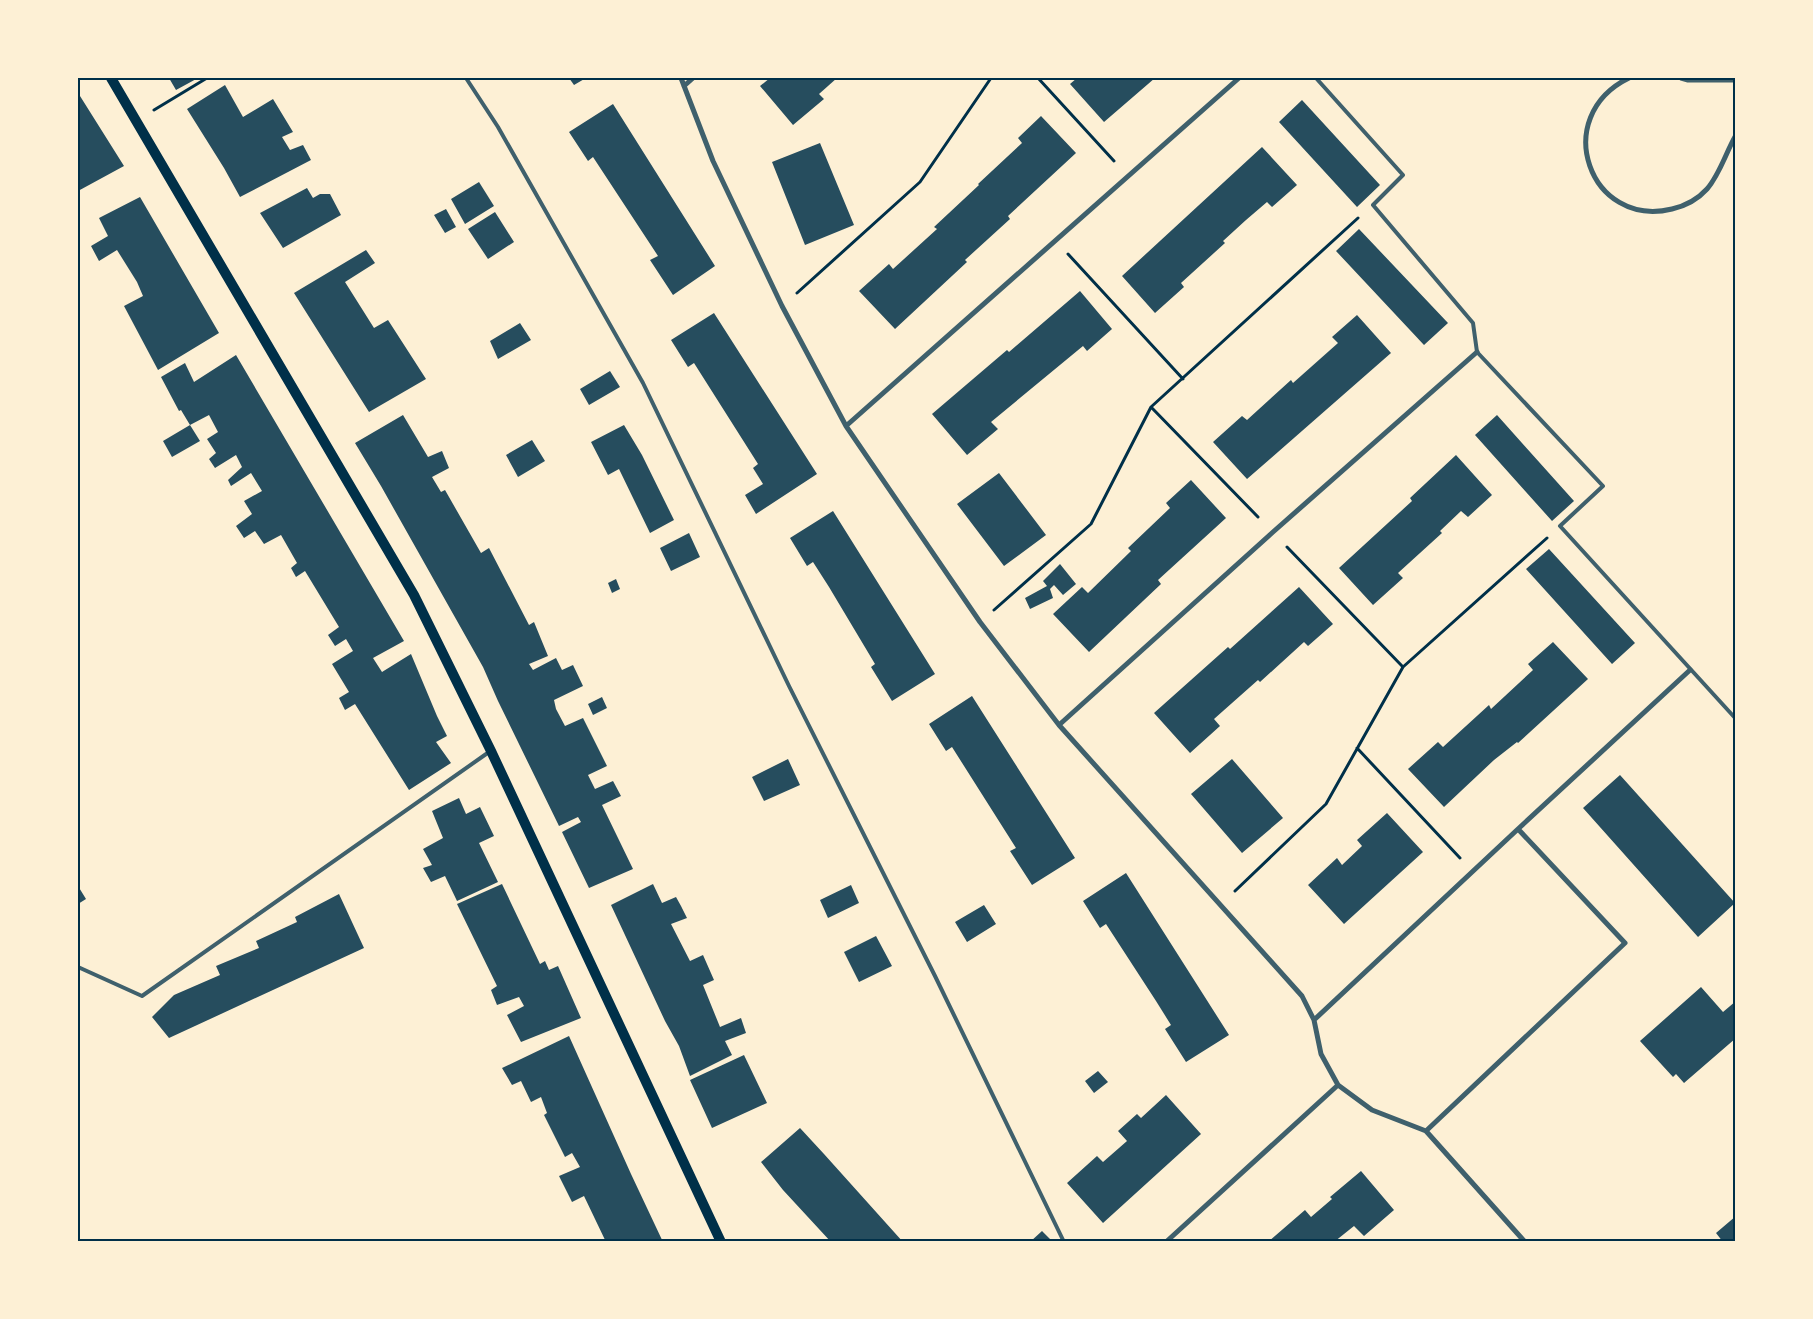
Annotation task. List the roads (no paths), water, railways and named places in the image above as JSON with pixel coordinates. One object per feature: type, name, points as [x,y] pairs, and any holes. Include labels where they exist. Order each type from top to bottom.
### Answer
[{"type":"main road","points":[[111,78],[414,595],[491,751],[721,1242]]},
{"type":"street","points":[[681,78],[713,161],[782,306],[846,426],[980,622],[1059,726],[1302,996],[1314,1020],[1321,1054],[1338,1085],[1372,1110],[1426,1131],[1525,1242]]},
{"type":"street","points":[[684,86],[694,78]]},
{"type":"street","points":[[846,426],[1239,78]]},
{"type":"street","points":[[1629,78],[1616,84],[1601,97],[1591,113],[1586,132],[1586,151],[1591,169],[1601,186],[1613,198],[1628,206],[1644,211],[1661,212],[1678,208],[1694,201],[1707,189],[1717,175],[1736,135]]},
{"type":"street","points":[[1681,78],[1688,80],[1736,80]]},
{"type":"street","points":[[1059,726],[1273,532],[1477,352]]},
{"type":"street","points":[[1314,1020],[1690,670]]},
{"type":"street","points":[[1426,1131],[1626,943],[1518,829]]},
{"type":"street","points":[[1166,1242],[1338,1085]]},
{"type":"lane","points":[[466,78],[498,127],[643,382],[784,677],[935,976],[1064,1242]]},
{"type":"lane","points":[[1316,78],[1403,175],[1373,204],[1474,323],[1477,352],[1603,486],[1560,526],[1736,719]]},
{"type":"lane","points":[[78,967],[142,996],[491,751]]}]
